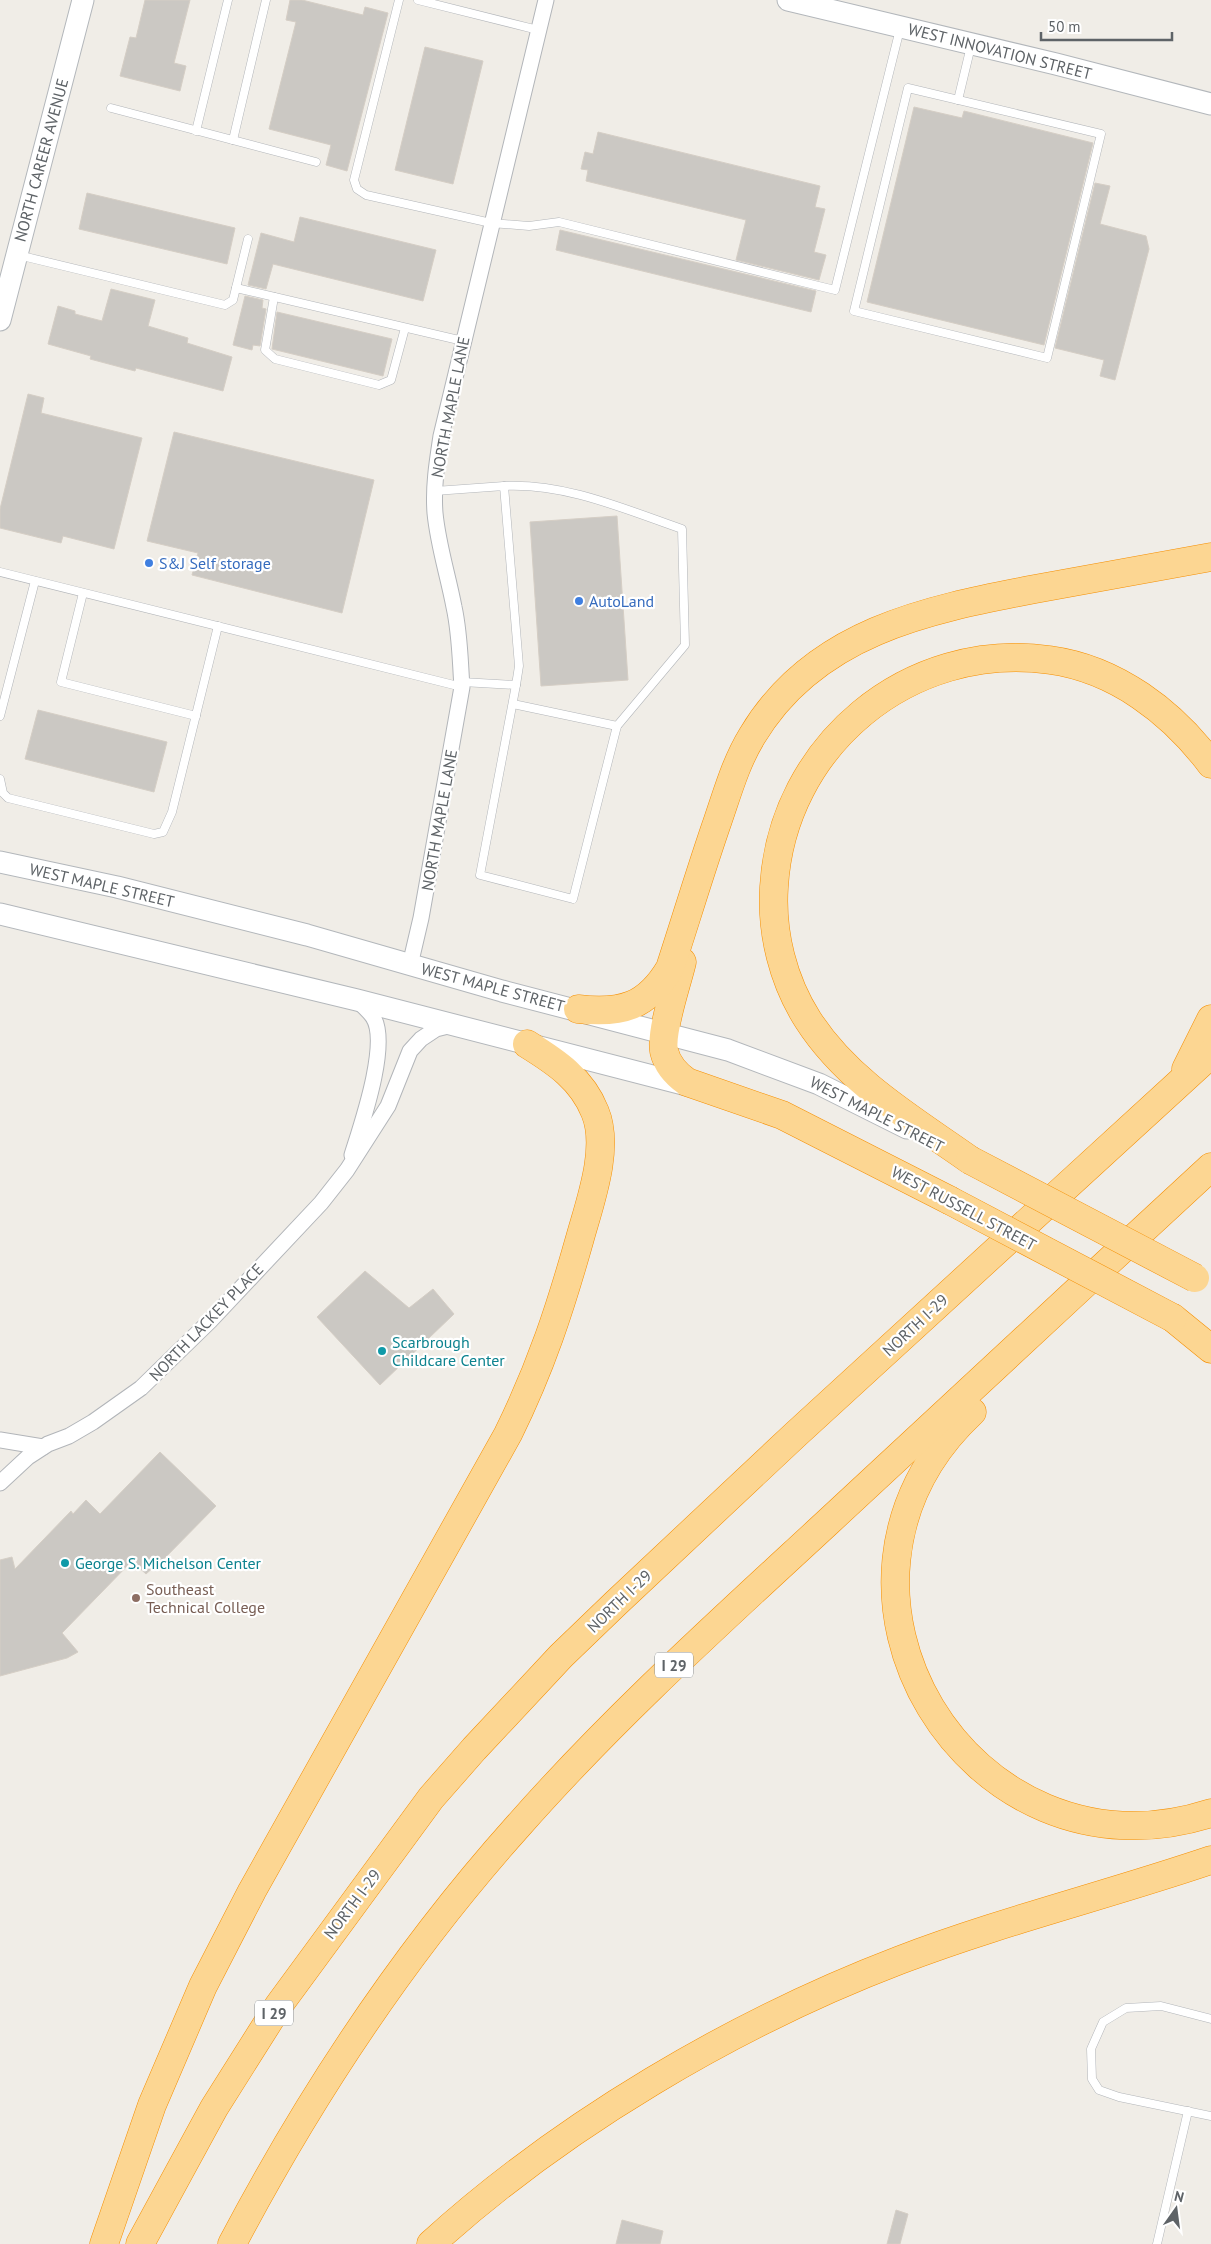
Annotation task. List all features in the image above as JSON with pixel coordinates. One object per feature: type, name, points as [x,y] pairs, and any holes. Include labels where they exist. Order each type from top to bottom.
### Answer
[{"type":"highway","points":[[578,1010],[605,1012],[621,1008],[650,995],[661,983],[670,968],[739,759],[757,728],[787,690],[835,651],[879,629],[918,614],[979,600],[1211,558]]},
{"type":"highway","points":[[1203,1282],[970,1160],[869,1087],[845,1066],[825,1044],[807,1019],[792,991],[782,962],[775,931],[774,884],[781,837],[792,807],[806,778],[824,751],[845,727],[871,705],[896,688],[956,665],[988,659],[1012,658],[1052,660],[1081,668],[1109,679],[1142,696],[1158,707],[1194,741],[1211,764]]},
{"type":"highway","name":"WEST RUSSELL STREET","points":[[718,818],[664,1032],[664,1051],[670,1065],[678,1076],[687,1082],[790,1119],[949,1200],[1211,1338]]},
{"type":"highway","points":[[1179,1082],[1211,1020]]},
{"type":"highway","points":[[104,2244],[152,2105],[203,1986],[252,1891],[508,1434],[537,1373],[557,1319],[593,1195],[600,1136],[596,1114],[587,1095],[575,1078],[558,1063],[527,1044]]},
{"type":"highway","name":"NORTH I-29","points":[[140,2244],[214,2108],[279,2005],[431,1798],[474,1749],[561,1656],[615,1604],[802,1428],[1211,1054]]},
{"type":"highway","name":"I 29","points":[[232,2244],[297,2129],[349,2048],[416,1953],[462,1893],[516,1828],[643,1694],[1061,1304],[1211,1167]]},
{"type":"highway","points":[[1061,1304],[1028,1360],[948,1434],[917,1489],[900,1542],[896,1574],[896,1606],[908,1664],[923,1697],[942,1728],[963,1752],[986,1773],[1016,1793],[1045,1807],[1103,1823],[1135,1826],[1163,1824],[1211,1813]]},
{"type":"highway","points":[[1173,1318],[1211,1348]]},
{"type":"highway","points":[[431,2244],[478,2205],[564,2140],[693,2058],[751,2026],[845,1982],[902,1959],[1211,1860]]},
{"type":"main road","name":"NORTH CAREER AVENUE","points":[[0,320],[12,263],[83,0]]},
{"type":"main road","name":"WEST INNOVATION STREET","points":[[788,0],[1211,104]]},
{"type":"main road","name":"WEST MAPLE STREET","points":[[0,862],[228,914],[728,1050],[819,1084],[970,1160]]},
{"type":"main road","points":[[0,914],[357,1000],[712,1091]]},
{"type":"street","name":"NORTH MAPLE LANE","points":[[410,965],[421,918],[462,684],[461,650],[454,608],[440,548],[435,491],[441,436],[546,0]]},
{"type":"street","name":"NORTH LACKEY PLACE","points":[[347,1170],[364,1116],[379,1046],[378,1032],[373,1017],[357,1000]]},
{"type":"street","name":"NORTH LACKEY PLACE","points":[[0,1483],[28,1457],[43,1447],[69,1436],[93,1422],[141,1388],[217,1314],[321,1203],[347,1170],[388,1106],[410,1051],[420,1039],[436,1029],[453,1024]]},
{"type":"street","points":[[0,1440],[43,1447]]},
{"type":"lane","points":[[196,131],[228,0]]},
{"type":"lane","points":[[233,140],[266,0]]},
{"type":"lane","points":[[399,0],[354,180],[357,189],[366,195],[491,223],[529,226],[559,222],[836,290],[901,27]]},
{"type":"lane","points":[[418,0],[538,30]]},
{"type":"lane","points":[[958,100],[972,44]]},
{"type":"lane","points":[[908,88],[958,100],[1101,134],[1047,358],[854,311],[908,88]]},
{"type":"lane","points":[[111,108],[316,162]]},
{"type":"lane","points":[[12,263],[226,305],[233,300],[248,239]]},
{"type":"lane","points":[[236,288],[463,341]]},
{"type":"lane","points":[[274,297],[265,350],[275,359],[379,385],[392,380],[405,328]]},
{"type":"lane","points":[[435,491],[504,486],[530,485],[574,492],[682,529],[685,645],[617,726],[573,899],[480,875],[519,666],[504,486]]},
{"type":"lane","points":[[0,572],[462,684],[516,685]]},
{"type":"lane","points":[[0,716],[35,581]]},
{"type":"lane","points":[[83,593],[61,682],[196,716]]},
{"type":"lane","points":[[0,779],[2,793],[8,798],[154,834],[163,832],[172,812],[218,626]]},
{"type":"lane","points":[[513,704],[617,726]]},
{"type":"lane","points":[[1211,2019],[1161,2006],[1126,2008],[1103,2022],[1091,2049],[1092,2079],[1099,2090],[1120,2097],[1211,2116]]},
{"type":"lane","points":[[1157,2244],[1188,2111]]},
{"type":"building","points":[[145,0],[190,0],[174,63],[186,66],[180,91],[120,76],[130,37],[136,38]]},
{"type":"building","points":[[290,0],[302,0],[363,15],[365,7],[388,13],[347,171],[326,165],[331,145],[269,129],[296,22],[286,20]]},
{"type":"building","points":[[425,47],[483,61],[453,184],[395,170]]},
{"type":"building","points":[[914,107],[962,118],[964,111],[1093,143],[1044,345],[867,302]]},
{"type":"building","points":[[598,132],[820,186],[815,207],[825,209],[814,252],[826,255],[819,280],[736,260],[746,220],[586,181],[588,170],[581,169],[585,152],[593,154]]},
{"type":"building","points":[[1095,183],[1110,186],[1100,224],[1146,236],[1149,249],[1115,380],[1100,376],[1104,360],[1055,348]]},
{"type":"building","points":[[87,193],[235,228],[227,264],[79,229]]},
{"type":"building","points":[[300,217],[436,250],[423,301],[273,264],[266,289],[248,285],[261,233],[294,242]]},
{"type":"building","points":[[560,230],[816,291],[811,312],[556,250]]},
{"type":"building","points":[[111,289],[155,300],[148,326],[188,338],[187,343],[232,357],[223,391],[136,368],[135,371],[90,359],[91,356],[48,344],[58,306],[75,311],[75,314],[102,321]]},
{"type":"building","points":[[245,296],[263,300],[262,308],[266,309],[260,346],[253,345],[252,350],[233,345]]},
{"type":"building","points":[[277,312],[392,339],[383,376],[272,349]]},
{"type":"building","points":[[28,394],[44,398],[41,413],[142,438],[114,549],[63,536],[61,543],[0,528],[0,509]]},
{"type":"building","points":[[174,432],[374,480],[342,613],[192,575],[198,553],[147,541]]},
{"type":"building","name":"AutoLand","points":[[617,516],[628,680],[541,686],[530,522]]},
{"type":"building","points":[[38,710],[167,742],[154,792],[25,759]]},
{"type":"building","name":"Scarbrough Childcare Center","points":[[365,1271],[409,1308],[433,1289],[454,1314],[380,1385],[317,1317]]},
{"type":"building","name":"George S. Michelson Center","points":[[160,1452],[216,1506],[157,1566],[146,1574],[132,1561],[62,1633],[78,1652],[67,1658],[0,1676],[0,1560],[12,1557],[15,1569],[71,1511],[73,1514],[86,1500],[100,1514]]},
{"type":"building","points":[[896,2210],[908,2214],[900,2244],[887,2244]]},
{"type":"building","points":[[622,2220],[663,2231],[660,2244],[616,2244]]},
{"type":"place","name":"S&J Self storage","points":[[149,563]]},
{"type":"place","name":"AutoLand","points":[[579,601]]},
{"type":"place","name":"Scarbrough Childcare Center","points":[[382,1351]]},
{"type":"place","name":"George S. Michelson Center","points":[[65,1563]]},
{"type":"place","name":"Southeast Technical College","points":[[136,1598]]}]
